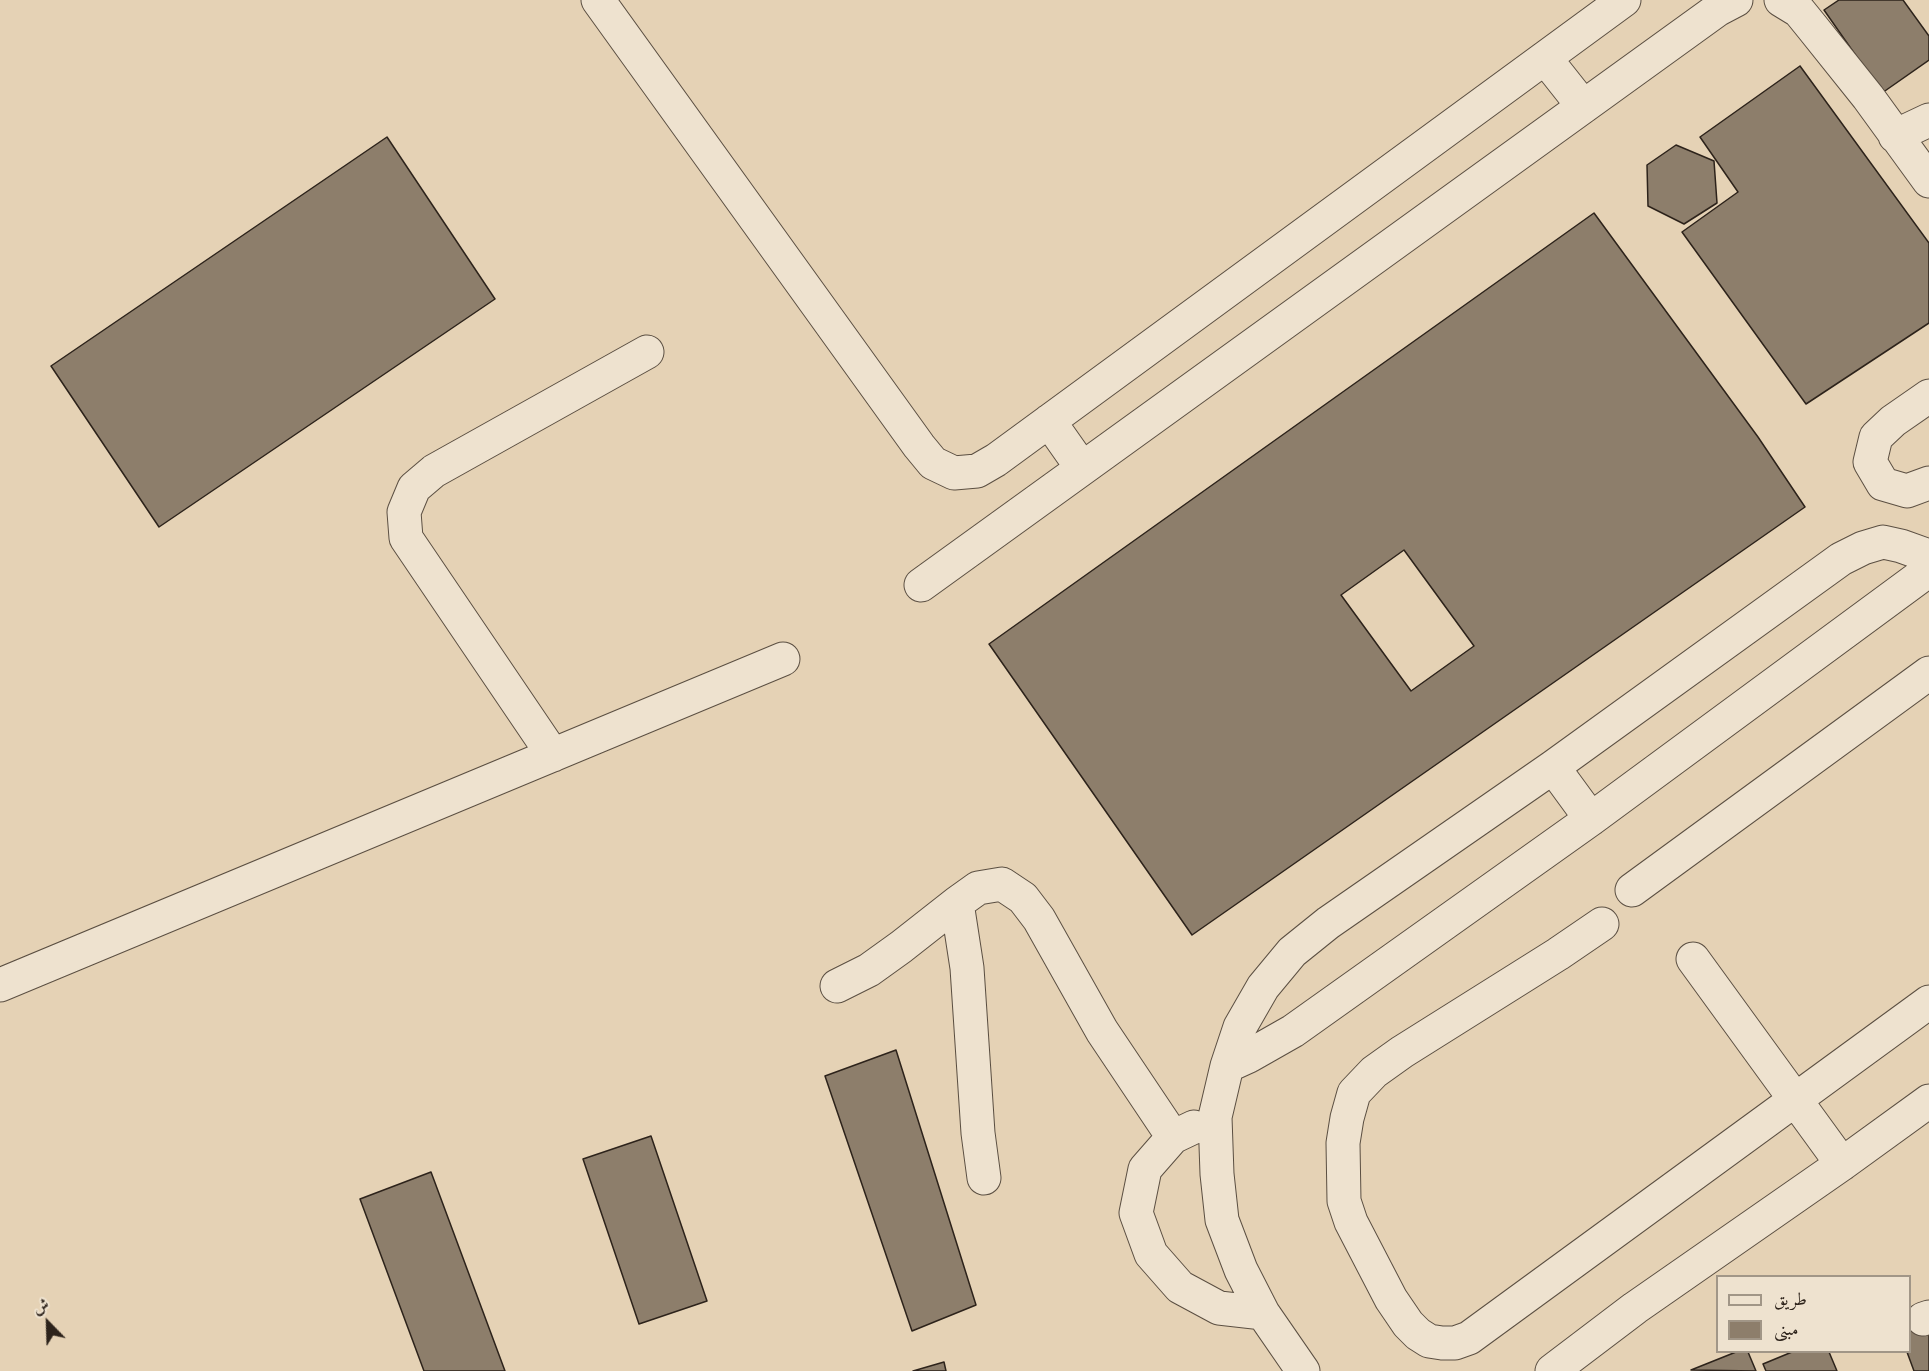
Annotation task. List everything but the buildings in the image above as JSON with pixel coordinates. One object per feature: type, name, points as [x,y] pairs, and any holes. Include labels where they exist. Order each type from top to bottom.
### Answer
[{"type":"lane","points":[[598,0],[933,464],[954,473],[977,471],[996,460],[1624,0]]},
{"type":"lane","points":[[921,585],[1717,10],[1736,0]]},
{"type":"lane","points":[[1781,0],[1799,11],[1868,97],[1929,181]]},
{"type":"lane","points":[[1545,58],[1584,106]]},
{"type":"lane","points":[[1895,136],[1929,120]]},
{"type":"lane","points":[[553,755],[410,546],[406,538],[404,512],[414,488],[434,471],[648,352]]},
{"type":"lane","points":[[1929,396],[1893,421],[1876,437],[1870,462],[1883,484],[1907,491],[1929,483]]},
{"type":"lane","points":[[1049,421],[1082,468]]},
{"type":"lane","points":[[1303,1371],[1263,1313],[1241,1270],[1222,1220],[1217,1174],[1215,1117],[1227,1066],[1240,1027],[1263,987],[1292,952],[1328,923],[1553,767],[1841,559],[1863,548],[1883,542],[1929,556]]},
{"type":"lane","points":[[1227,1066],[1293,1031],[1591,819],[1929,570]]},
{"type":"lane","points":[[0,985],[783,659]]},
{"type":"lane","points":[[1632,890],[1929,673]]},
{"type":"lane","points":[[1553,767],[1591,819]]},
{"type":"lane","points":[[837,986],[869,970],[978,888],[1002,884],[1023,898],[1039,920],[1102,1031],[1173,1137]]},
{"type":"lane","points":[[957,903],[967,968],[978,1133],[984,1178]]},
{"type":"lane","points":[[1602,924],[1402,1052],[1374,1072],[1354,1094],[1343,1143],[1344,1201],[1351,1222],[1391,1299],[1408,1324],[1429,1341],[1455,1343],[1469,1338],[1929,1002]]},
{"type":"lane","points":[[1693,959],[1842,1164]]},
{"type":"lane","points":[[1552,1371],[1635,1308],[1929,1101]]},
{"type":"lane","points":[[1215,1117],[1173,1137],[1145,1169],[1136,1213],[1151,1254],[1180,1287],[1219,1308],[1263,1313]]}]
